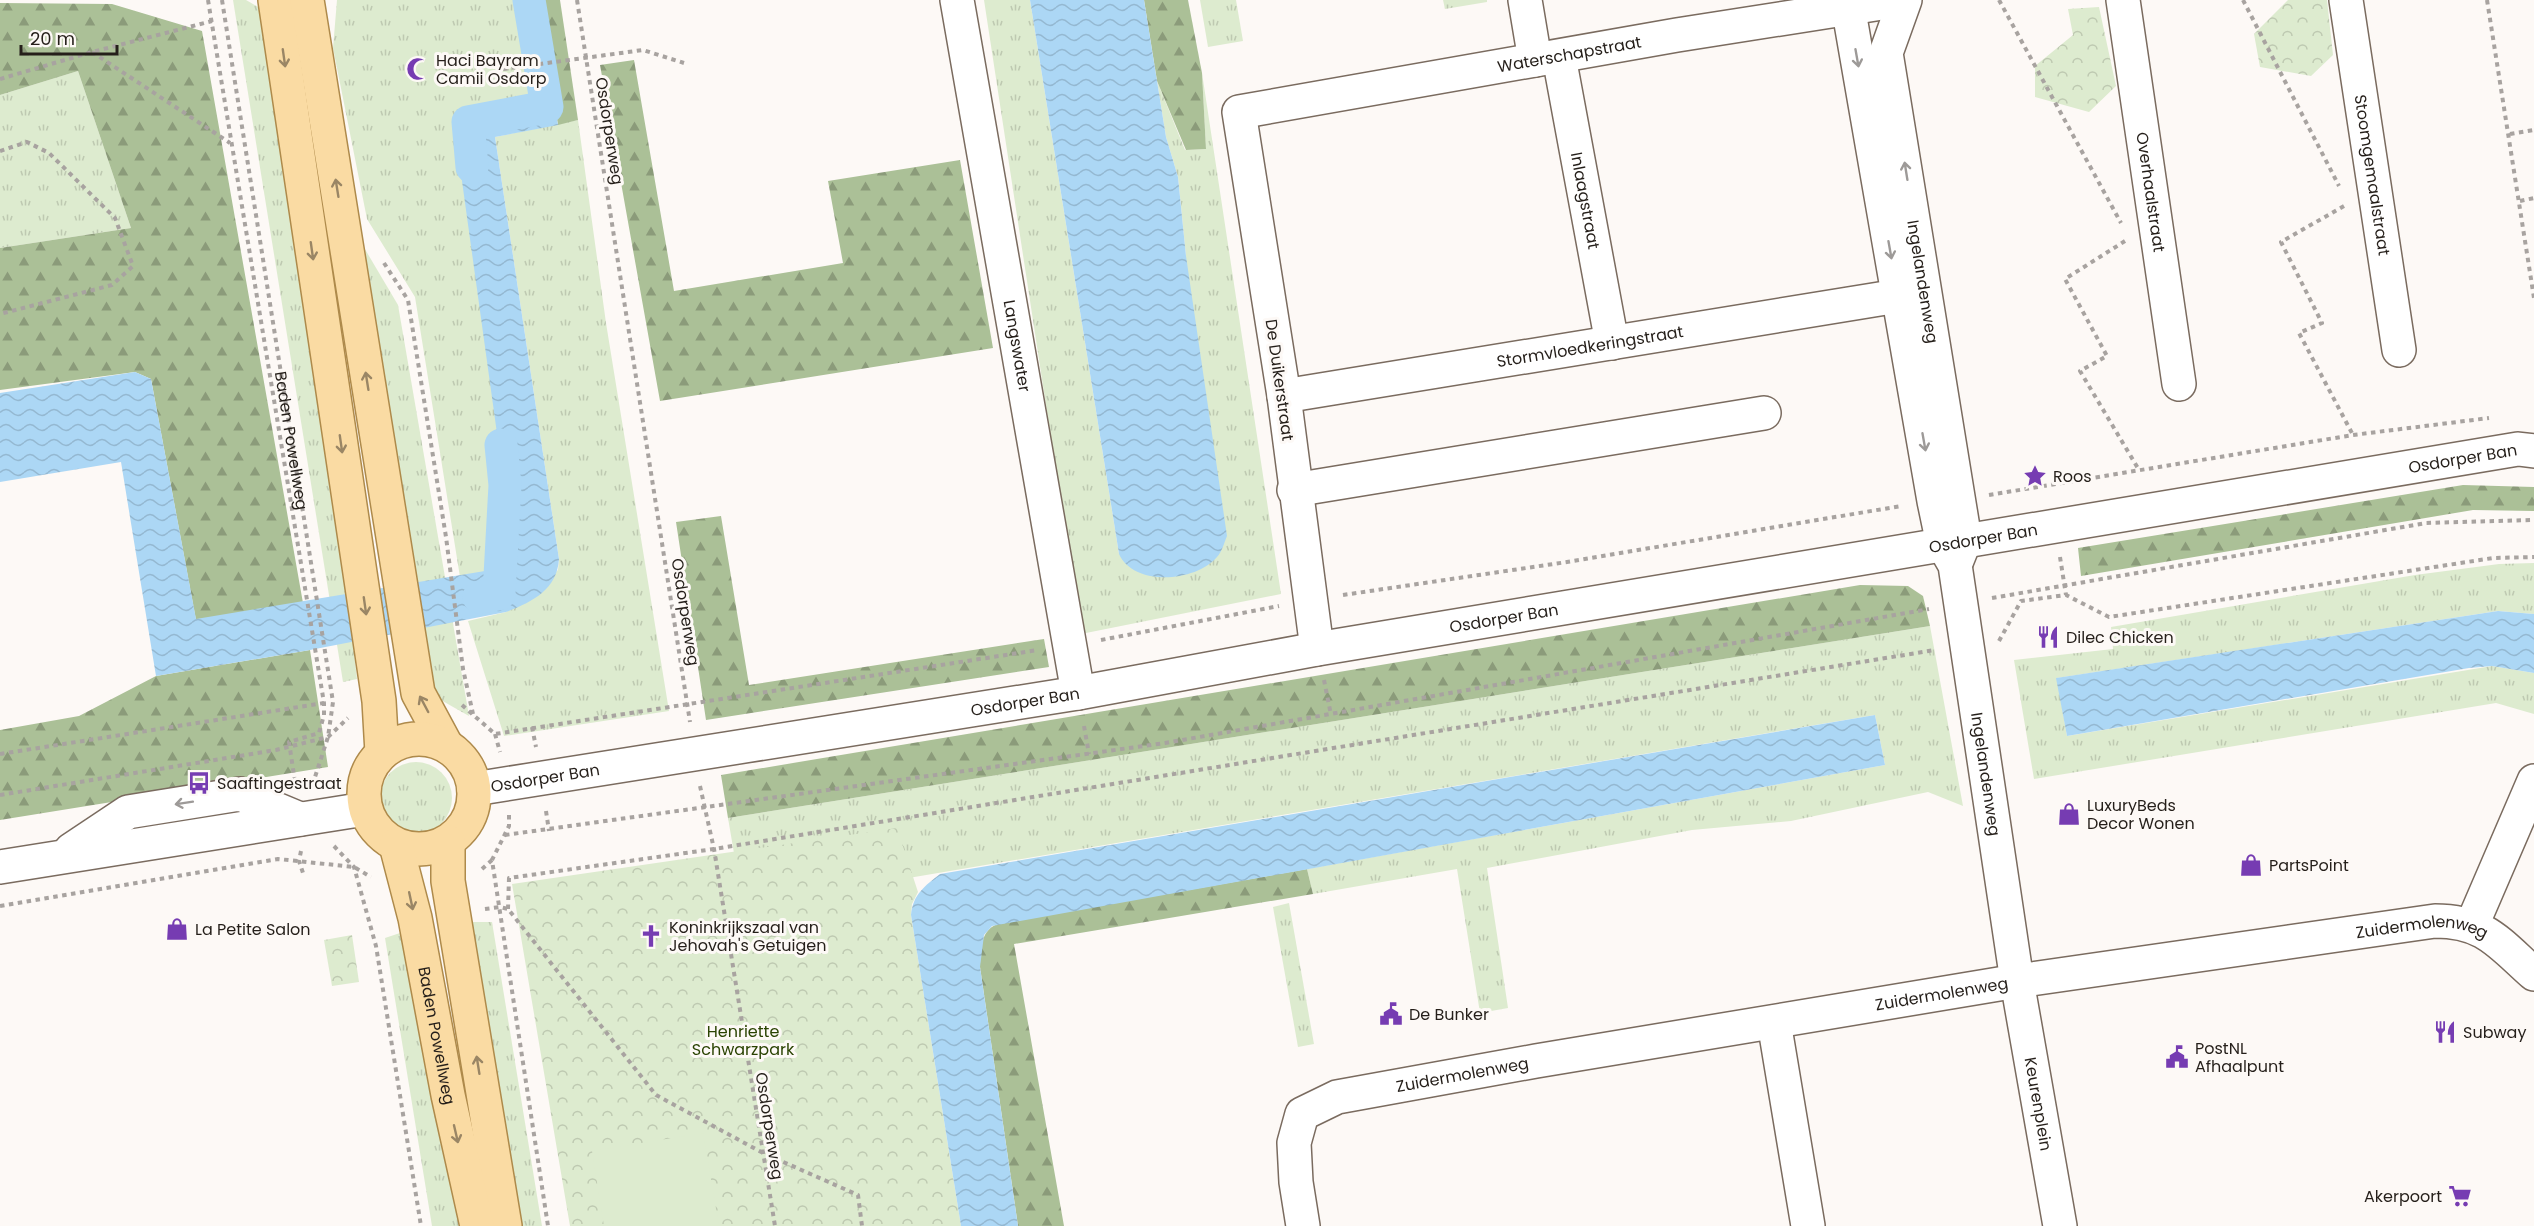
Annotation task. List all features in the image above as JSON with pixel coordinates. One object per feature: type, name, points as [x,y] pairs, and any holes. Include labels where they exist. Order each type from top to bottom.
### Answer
[{"type":"main road","points":[[275,0],[379,701],[382,753]]},
{"type":"main road","points":[[307,0],[418,693],[446,745],[465,764],[474,789],[474,804],[469,819],[460,832],[448,842],[423,850],[396,845],[377,830],[365,808],[364,788],[369,768],[382,753],[396,743],[413,739],[430,740],[446,745]]},
{"type":"main road","name":"Baden Powellweg","points":[[448,842],[448,881],[505,1226]]},
{"type":"main road","name":"Baden Powellweg","points":[[396,845],[415,918],[448,1095],[477,1226]]},
{"type":"street","name":"Langswater","points":[[957,0],[1078,693]]},
{"type":"street","name":"Inlaagstraat","points":[[1525,0],[1547,59],[1612,343]]},
{"type":"street","name":"Waterschapstraat","points":[[1239,112],[1848,4],[1903,0]]},
{"type":"street","name":"Ingelandenweg","points":[[1903,0],[1886,53],[1965,645],[2017,981]]},
{"type":"street","name":"Overhaalstraat","points":[[2123,0],[2179,384]]},
{"type":"street","name":"Stoomgemaalstraat","points":[[2346,0],[2399,350]]},
{"type":"street","name":"Ingelandenweg","points":[[1848,4],[1898,296],[1947,500]]},
{"type":"street","name":"De Duikerstraat","points":[[1239,112],[1284,396],[1294,490],[1317,649]]},
{"type":"street","name":"Stormvloedkeringstraat","points":[[1284,396],[1898,296]]},
{"type":"street","points":[[1294,490],[1764,413]]},
{"type":"street","name":"Osdorper Ban","points":[[474,789],[1078,693],[1317,649],[1954,550],[2518,449],[2534,451]]},
{"type":"street","points":[[2472,925],[2534,781]]},
{"type":"street","points":[[0,867],[365,808]]},
{"type":"street","name":"Zuidermolenweg","points":[[1303,1226],[1296,1182],[1294,1143],[1302,1114],[1337,1097],[2017,981],[2435,921],[2458,921],[2489,933],[2534,974]]},
{"type":"street","name":"Keurenplein","points":[[2017,981],[2060,1226]]},
{"type":"street","points":[[1774,1022],[1808,1226]]},
{"type":"path","points":[[208,0],[324,703],[324,715],[319,734],[289,742],[290,747]]},
{"type":"path","name":"Baden Powellweg","points":[[222,0],[333,702],[328,737],[315,777],[311,817],[333,846],[354,867]]},
{"type":"path","name":"Osdorperweg","points":[[577,0],[688,702],[694,753],[714,849],[775,1226]]},
{"type":"path","points":[[1999,0],[2123,228]]},
{"type":"path","points":[[2243,0],[2343,193]]},
{"type":"path","points":[[2487,0],[2510,134],[2534,298]]},
{"type":"path","points":[[0,79],[212,21]]},
{"type":"path","points":[[503,69],[643,50],[684,63]]},
{"type":"path","points":[[92,52],[230,143]]},
{"type":"path","points":[[2510,134],[2534,129]]},
{"type":"path","points":[[0,151],[27,142],[49,153],[115,218],[133,266],[112,285],[0,314]]},
{"type":"path","points":[[2520,201],[2534,198]]},
{"type":"path","points":[[2348,203],[2281,242],[2322,323],[2299,333],[2353,435]]},
{"type":"path","points":[[2129,238],[2065,279],[2107,356],[2080,371],[2139,470]]},
{"type":"path","points":[[495,734],[688,702],[1070,646],[1310,600],[1568,562],[2353,435],[2499,416]]},
{"type":"path","points":[[505,836],[1176,741],[2426,523],[2534,520]]},
{"type":"path","points":[[446,537],[461,651],[473,714]]},
{"type":"path","points":[[862,1226],[858,1195],[763,1154],[656,1095],[508,909],[509,878],[714,849],[2000,641],[2021,601],[2066,595],[2109,617],[2493,558],[2534,557]]},
{"type":"path","points":[[418,693],[466,706],[495,734],[509,783],[509,826],[492,860],[548,1226]]},
{"type":"path","points":[[0,795],[290,747],[328,737],[354,712],[379,701]]},
{"type":"path","points":[[0,754],[324,703]]},
{"type":"path","points":[[0,906],[278,859],[354,867],[376,946],[422,1226]]},
{"type":"green space","points":[[233,0],[246,0],[269,13],[344,565],[357,679],[343,682]]},
{"type":"green space","points":[[337,0],[524,0],[541,109],[469,123],[513,549],[505,563],[485,573],[460,577],[415,297],[367,219],[333,48]]},
{"type":"green space","points":[[537,0],[560,0],[578,120],[558,125]]},
{"type":"green space","points":[[984,0],[1030,0],[1119,554],[1186,256],[1178,177],[1166,137],[1157,81],[1185,150],[1206,149],[1202,73],[1281,594],[1081,634]]},
{"type":"green space","points":[[1144,0],[1188,0],[1202,73],[1206,149],[1186,150],[1157,81]]},
{"type":"green space","points":[[1200,0],[1236,0],[1243,41],[1208,47]]},
{"type":"green space","points":[[1443,0],[1487,0],[1487,2],[1445,9]]},
{"type":"green space","points":[[2288,0],[2327,0],[2333,55],[2311,76],[2260,67],[2254,34]]},
{"type":"green space","points":[[0,3],[112,4],[202,31],[303,603],[196,620],[151,379],[135,372],[0,390],[0,248],[131,228],[78,71],[0,95]]},
{"type":"green space","points":[[2099,7],[2116,86],[2089,112],[2035,97],[2035,66],[2073,35],[2068,9]]},
{"type":"green space","points":[[634,60],[674,291],[843,263],[828,181],[960,160],[993,348],[660,401],[600,65]]},
{"type":"green space","points":[[78,71],[131,228],[0,248],[0,95]]},
{"type":"green space","points":[[578,120],[606,323],[669,711],[504,736],[468,621],[506,612],[558,570],[559,559],[495,137]]},
{"type":"green space","points":[[356,234],[398,305],[469,716],[432,695]]},
{"type":"green space","points":[[2463,485],[2534,487],[2534,511],[2473,510],[2081,576],[2078,548]]},
{"type":"green space","points":[[721,516],[749,685],[1044,639],[1049,667],[706,720],[676,522]]},
{"type":"green space","points":[[2534,563],[2534,614],[2498,611],[2057,678],[2067,736],[2492,666],[2534,673],[2534,714],[2496,703],[2034,779],[2014,660],[2113,649],[2111,627],[2415,575],[2499,564]]},
{"type":"green space","points":[[1860,585],[1908,586],[1923,596],[1930,626],[728,818],[721,775]]},
{"type":"green space","points":[[1930,626],[1963,806],[1928,792],[1791,821],[1692,830],[1487,868],[1508,1008],[1480,1013],[1457,869],[1313,894],[1307,869],[1885,765],[1875,715],[743,906],[728,818]]},
{"type":"green space","points":[[310,650],[328,767],[0,820],[0,730],[79,716],[156,676]]},
{"type":"green space","points":[[423,762],[442,772],[450,784],[452,798],[450,812],[442,824],[430,832],[409,834],[390,824],[382,812],[380,791],[390,772],[402,764]]},
{"type":"green space","name":"Henriette Schwarzpark","points":[[897,828],[918,892],[912,904],[911,915],[961,1226],[570,1226],[512,884]]},
{"type":"green space","points":[[1307,869],[1313,894],[1014,944],[1064,1226],[1018,1226],[980,967],[983,940],[989,930],[1000,923]]},
{"type":"green space","points":[[1289,903],[1314,1044],[1298,1047],[1273,907]]},
{"type":"green space","points":[[469,922],[492,922],[542,1226],[517,1226]]},
{"type":"green space","points":[[400,933],[409,945],[469,1226],[432,1226],[385,938]]},
{"type":"green space","points":[[352,935],[359,982],[332,986],[324,940]]},
{"type":"green space","points":[[703,1133],[719,1226],[604,1226],[592,1151]]},
{"type":"water","points":[[524,0],[537,0],[558,125],[495,137],[559,559],[554,579],[534,599],[506,612],[310,650],[156,676],[121,462],[0,482],[0,393],[135,372],[151,379],[196,619],[503,568],[511,560],[513,549],[457,145],[468,123],[541,108]]},
{"type":"water","points":[[1030,0],[1144,0],[1166,137],[1178,177],[1186,256],[1227,536],[1219,555],[1195,572],[1181,576],[1151,576],[1138,572],[1127,565],[1119,554]]},
{"type":"water","points":[[2498,611],[2534,614],[2534,673],[2492,666],[2469,668],[2067,736],[2056,678]]},
{"type":"water","points":[[1875,715],[1885,765],[992,926],[984,935],[980,967],[1018,1226],[961,1226],[911,915],[917,896],[940,874]]},
{"type":"waterway","points":[[472,167],[468,122],[547,107],[529,0]]},
{"type":"waterway","points":[[479,597],[499,594],[505,485],[501,445]]},
{"type":"place","name":"Haci Bayram Camii Osdorp","points":[[418,69]]},
{"type":"place","name":"Roos","points":[[2035,476]]},
{"type":"place","name":"Dilec Chicken","points":[[2048,637]]},
{"type":"place","name":"Saaftingestraat","points":[[199,783]]},
{"type":"place","name":"LuxuryBeds Decor Wonen","points":[[2069,814]]},
{"type":"place","name":"PartsPoint","points":[[2251,865]]},
{"type":"place","name":"La Petite Salon","points":[[177,929]]},
{"type":"place","name":"Koninkrijkszaal van Jehovah's Getuigen","points":[[651,936]]},
{"type":"place","name":"De Bunker","points":[[1391,1014]]},
{"type":"place","name":"Subway","points":[[2445,1032]]},
{"type":"place","name":"PostNL Afhaalpunt","points":[[2177,1057]]},
{"type":"place","name":"Akerpoort","points":[[2460,1196]]}]
